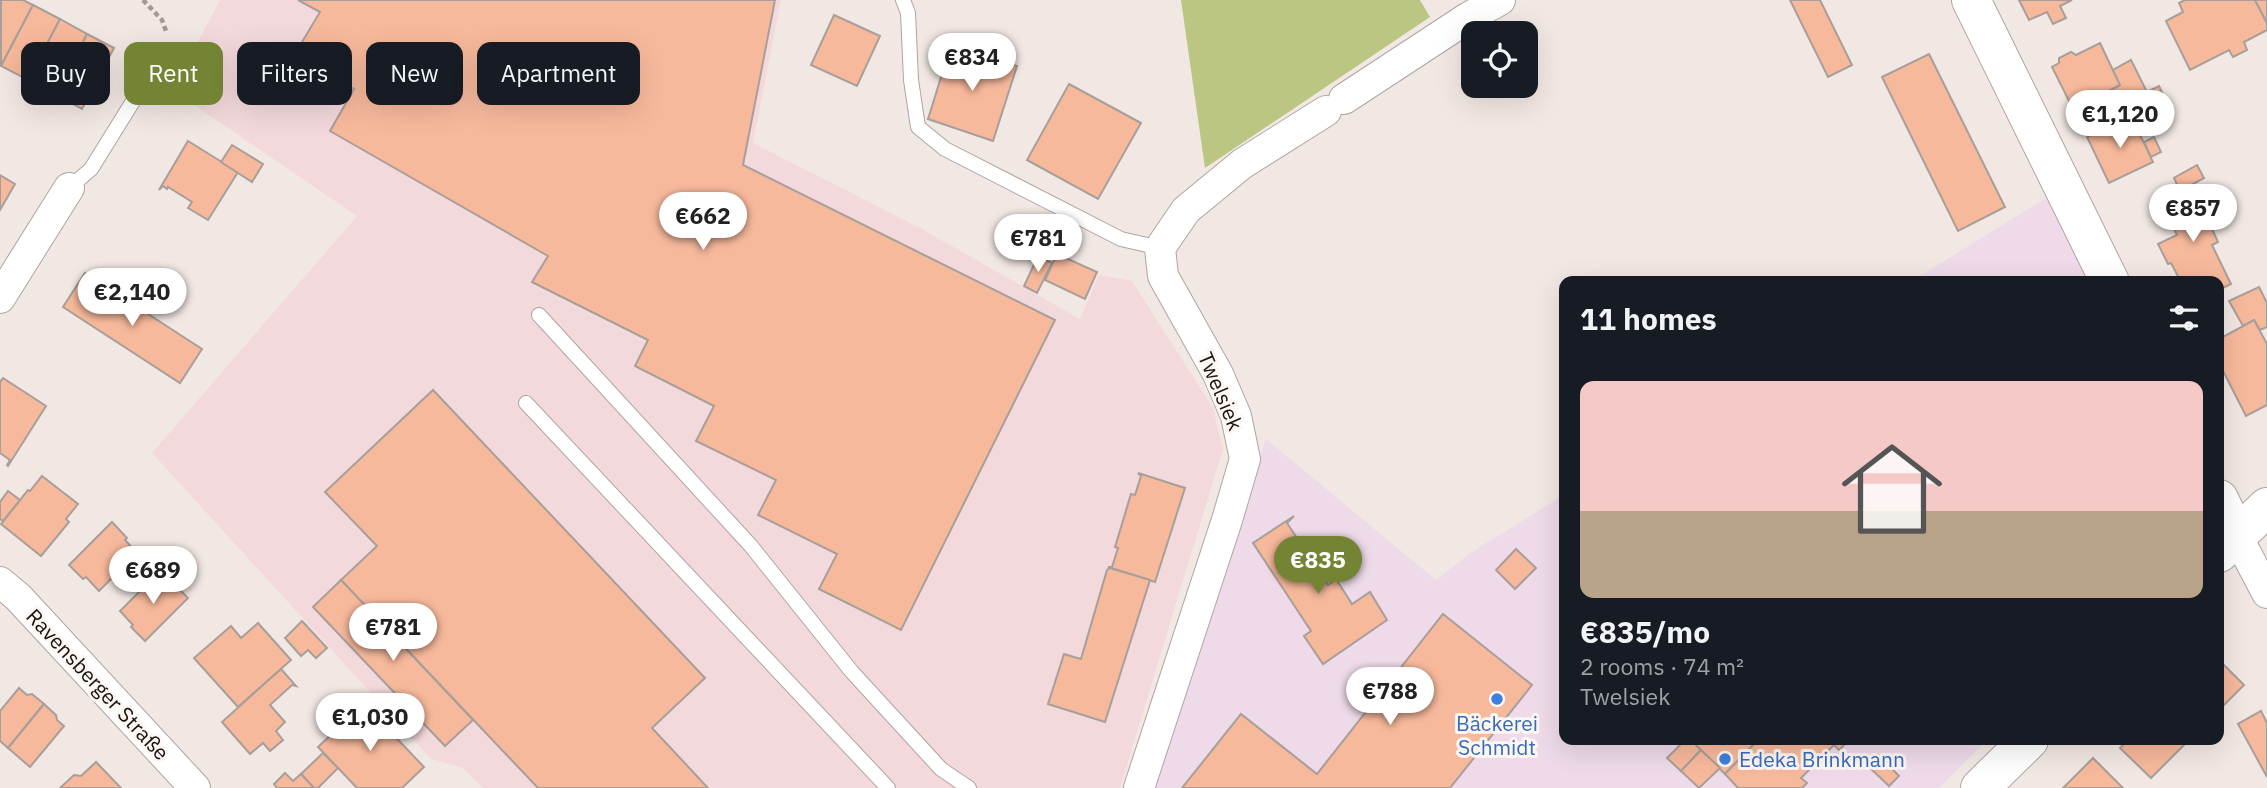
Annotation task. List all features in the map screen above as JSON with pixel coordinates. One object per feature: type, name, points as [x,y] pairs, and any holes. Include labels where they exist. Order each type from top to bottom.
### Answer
[{"type":"street","points":[[1160,248],[1186,209],[1242,164],[1469,17],[1500,0]]},
{"type":"street","points":[[1970,0],[2107,276]]},
{"type":"street","points":[[0,298],[69,188]]},
{"type":"street","name":"Twelsiek","points":[[1139,788],[1245,460],[1236,416],[1218,374],[1163,276],[1160,248]]},
{"type":"street","points":[[2228,544],[2267,507]]},
{"type":"street","points":[[2224,524],[2228,544],[2267,593]]},
{"type":"street","name":"Ravensberger Straße","points":[[0,582],[18,597],[195,788]]},
{"type":"street","points":[[1980,788],[2024,745]]},
{"type":"lane","points":[[903,0],[908,13],[911,80],[918,127],[945,149],[1121,239],[1160,248]]},
{"type":"lane","points":[[69,188],[91,169],[131,105]]},
{"type":"lane","points":[[539,315],[751,546],[852,672],[941,769],[970,788]]},
{"type":"lane","points":[[526,403],[888,788]]},
{"type":"path","points":[[143,0],[162,20],[166,32],[165,42]]},
{"type":"shaded area","points":[[220,0],[781,0],[753,143],[920,228],[1080,319],[1099,275],[1132,281],[1213,408],[1223,449],[1120,788],[483,788],[463,768],[431,759],[152,453],[357,216],[194,105],[223,105],[223,42],[198,42]]},
{"type":"shaded area","points":[[2048,197],[2086,276],[1920,276]]},
{"type":"shaded area","points":[[1266,439],[1436,580],[1469,554],[1559,498],[1559,745],[1982,745],[1939,788],[1152,788],[1212,590]]},
{"type":"green space","points":[[1181,0],[1420,0],[1430,17],[1205,168]]},
{"type":"building","points":[[1,0],[23,0],[33,5],[1,66]]},
{"type":"building","points":[[298,0],[775,0],[743,165],[1055,320],[901,630],[819,589],[837,554],[758,515],[776,480],[696,441],[714,406],[635,366],[648,340],[532,282],[548,256],[330,131],[345,105],[352,105],[352,42],[302,42],[320,12]]},
{"type":"building","points":[[1790,0],[1820,0],[1852,65],[1828,77]]},
{"type":"building","points":[[2019,0],[2072,0],[2060,6],[2066,18],[2053,24],[2047,12],[2029,20]]},
{"type":"building","points":[[2185,0],[2255,0],[2267,23],[2267,30],[2244,42],[2247,50],[2233,57],[2229,50],[2190,70],[2166,21],[2183,12],[2179,3]]},
{"type":"building","points":[[2255,0],[2267,0],[2267,23]]},
{"type":"building","points":[[33,5],[60,19],[48,42],[21,42],[21,76],[1,66]]},
{"type":"building","points":[[834,15],[880,36],[857,86],[811,65]]},
{"type":"building","points":[[60,19],[87,34],[83,42],[48,42]]},
{"type":"building","points":[[87,34],[102,42],[83,42]]},
{"type":"building","points":[[2100,43],[2120,85],[2073,109],[2052,67],[2059,63],[2059,58],[2071,52],[2076,55]]},
{"type":"building","points":[[951,45],[1017,66],[993,141],[928,119]]},
{"type":"building","points":[[1929,54],[2005,207],[1958,231],[1882,77]]},
{"type":"building","points":[[2131,60],[2147,92],[2119,105],[2112,90],[2120,85],[2113,70]]},
{"type":"building","points":[[1069,84],[1141,123],[1098,199],[1027,160]]},
{"type":"building","points":[[2159,86],[2166,101],[2142,112],[2135,98]]},
{"type":"building","points":[[2131,116],[2153,162],[2109,183],[2087,137]]},
{"type":"building","points":[[2154,137],[2161,152],[2151,157],[2144,142]]},
{"type":"building","points":[[188,141],[238,172],[208,220],[188,208],[192,202],[168,187],[167,189],[163,186],[159,190]]},
{"type":"building","points":[[232,145],[263,164],[252,182],[221,162]]},
{"type":"building","points":[[2197,165],[2204,178],[2180,191],[2174,178]]},
{"type":"building","points":[[0,175],[15,184],[0,210]]},
{"type":"building","points":[[2195,192],[2218,242],[2212,245],[2231,284],[2224,288],[2224,276],[2178,276],[2158,244],[2177,235],[2164,207]]},
{"type":"building","points":[[1057,254],[1097,272],[1085,299],[1045,280]]},
{"type":"building","points":[[1038,256],[1052,263],[1037,293],[1024,286]]},
{"type":"building","points":[[85,273],[202,349],[180,383],[63,307]]},
{"type":"building","points":[[2259,287],[2267,303],[2267,327],[2260,330],[2254,320],[2243,326],[2229,301]]},
{"type":"building","points":[[2254,320],[2267,344],[2267,405],[2246,416],[2224,373],[2224,336]]},
{"type":"building","points":[[3,378],[46,406],[8,466],[10,460],[0,453],[0,382]]},
{"type":"building","points":[[433,390],[705,678],[652,728],[708,788],[538,788],[341,580],[377,546],[325,492]]},
{"type":"building","points":[[1138,473],[1185,488],[1155,582],[1108,567],[1112,567],[1118,548],[1115,547],[1131,494],[1135,495],[1141,476]]},
{"type":"building","points":[[42,476],[78,504],[66,519],[69,522],[41,556],[1,524]]},
{"type":"building","points":[[8,491],[20,500],[3,521],[0,519],[0,502]]},
{"type":"building","points":[[1294,516],[1287,523],[1328,585],[1336,579],[1352,604],[1370,592],[1387,620],[1323,664],[1304,636],[1311,631],[1253,543]]},
{"type":"building","points":[[112,522],[137,553],[99,591],[69,565]]},
{"type":"building","points":[[1516,549],[1536,568],[1515,589],[1496,570]]},
{"type":"building","points":[[1110,568],[1150,580],[1105,722],[1048,704],[1064,654],[1081,659],[1107,570]]},
{"type":"building","points":[[158,573],[188,598],[145,641],[120,611]]},
{"type":"building","points":[[341,580],[473,720],[445,746],[313,607]]},
{"type":"building","points":[[1443,614],[1532,685],[1450,788],[1182,788],[1241,714],[1317,774]]},
{"type":"building","points":[[302,621],[327,648],[316,658],[308,650],[301,656],[285,638]]},
{"type":"building","points":[[258,623],[291,660],[238,707],[194,658],[231,626],[241,638]]},
{"type":"building","points":[[2224,665],[2244,685],[2224,705]]},
{"type":"building","points":[[281,669],[296,686],[292,685],[270,705],[285,722],[276,731],[283,740],[270,751],[263,743],[250,754],[222,722]]},
{"type":"building","points":[[19,688],[44,704],[8,748],[0,741],[0,711]]},
{"type":"building","points":[[44,704],[64,726],[30,767],[8,748]]},
{"type":"building","points":[[364,704],[424,767],[402,788],[357,788],[318,747]]},
{"type":"building","points":[[2261,711],[2267,723],[2267,777],[2238,724]]},
{"type":"building","points":[[1680,745],[1696,745],[1701,750],[1681,771],[1667,758]]},
{"type":"building","name":"Edeka Brinkmann","points":[[1696,745],[1753,745],[1725,774]]},
{"type":"building","points":[[1753,745],[1834,745],[1801,778],[1807,783],[1802,788],[1738,788],[1725,774]]},
{"type":"building","points":[[2123,745],[2184,745],[2151,778],[2120,748]]},
{"type":"building","points":[[1701,750],[1720,768],[1699,788],[1681,771]]},
{"type":"building","points":[[323,753],[338,768],[318,788],[314,788],[301,774]]},
{"type":"building","points":[[1879,755],[1899,776],[1889,786],[1868,766]]},
{"type":"building","points":[[2093,758],[2123,788],[2063,788]]},
{"type":"building","points":[[96,762],[121,788],[60,788],[74,775],[81,776]]},
{"type":"building","points":[[285,773],[293,781],[301,774],[314,788],[277,788],[274,784]]},
{"type":"place","name":"Bäckerei Schmidt","points":[[1497,699]]},
{"type":"place","name":"Edeka Brinkmann","points":[[1725,759]]}]
